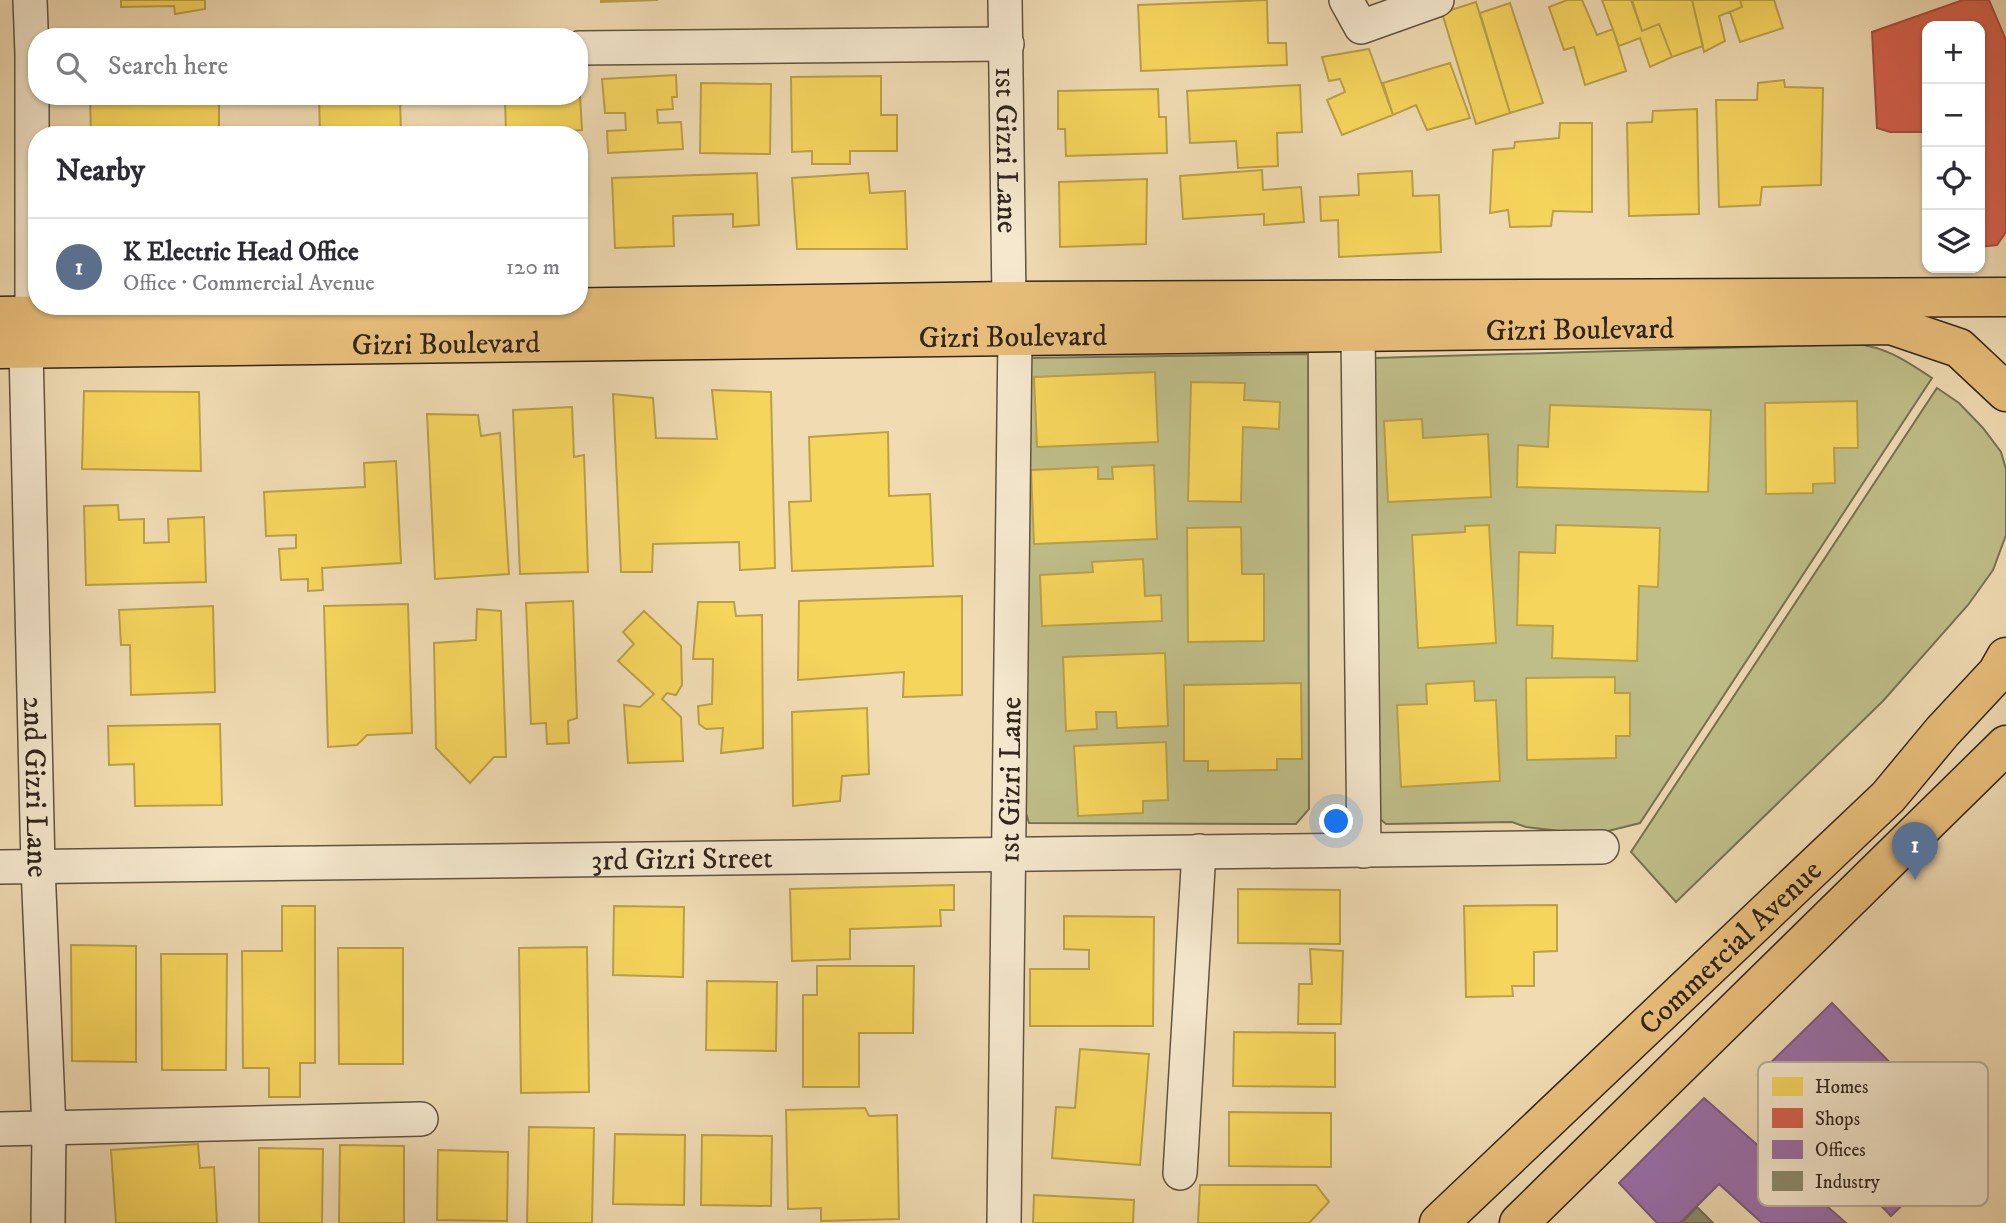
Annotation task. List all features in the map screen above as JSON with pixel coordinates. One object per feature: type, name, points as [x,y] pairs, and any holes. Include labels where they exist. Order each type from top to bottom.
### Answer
[{"type":"main road","name":"Gizri Boulevard","points":[[15,332],[1012,319],[2006,298]]},
{"type":"main road","name":"Gizri Boulevard","points":[[1012,319],[1358,333],[1891,325],[1959,348],[2006,392]]},
{"type":"main road","name":"Commercial Avenue","points":[[1439,1223],[1888,797],[1942,732],[1997,673],[2006,657]]},
{"type":"main road","name":"Commercial Avenue","points":[[1519,1223],[2006,745]]},
{"type":"street","name":"2nd Gizri Lane","points":[[30,0],[33,28]]},
{"type":"street","name":"1st Gizri Lane","points":[[1004,1223],[1010,855],[1012,319],[1005,0]]},
{"type":"street","points":[[1346,0],[1361,27],[1437,0]]},
{"type":"street","points":[[588,48],[1007,44]]},
{"type":"street","name":"2nd Gizri Lane","points":[[30,126],[31,105]]},
{"type":"street","name":"2nd Gizri Lane","points":[[28,151],[15,332],[49,1129],[48,1223]]},
{"type":"street","points":[[1358,333],[1364,851]]},
{"type":"street","name":"3rd Gizri Street","points":[[0,867],[1602,847]]},
{"type":"street","points":[[1180,1173],[1199,851]]},
{"type":"street","points":[[0,1129],[421,1119]]},
{"type":"shaded area","points":[[1855,344],[1887,352],[1932,378],[1640,823],[1592,835],[1526,827],[1512,822],[1386,824],[1374,814],[1366,372],[1375,358]]},
{"type":"shaded area","points":[[1308,354],[1309,809],[1296,824],[1029,823],[1023,804],[1025,358]]},
{"type":"shaded area","points":[[1937,388],[1959,403],[2001,452],[2006,469],[2006,535],[1993,570],[1968,605],[1883,701],[1676,902],[1631,852]]},
{"type":"building: Homes","points":[[121,0],[205,0],[205,9],[175,14],[174,6],[121,7]]},
{"type":"building: Homes","points":[[601,0],[658,0],[601,2]]},
{"type":"building: Homes","points":[[1267,0],[1268,43],[1286,43],[1287,65],[1141,71],[1138,5]]},
{"type":"building: Homes","points":[[1567,0],[1582,0],[1597,35],[1613,29],[1626,71],[1585,85],[1574,47],[1564,50],[1549,7]]},
{"type":"building: Homes","points":[[1602,0],[1631,0],[1642,31],[1659,24],[1672,57],[1650,67],[1640,38],[1619,46]]},
{"type":"building: Homes","points":[[1632,0],[1692,0],[1703,46],[1672,57],[1659,24],[1642,31]]},
{"type":"building: Homes","points":[[1692,0],[1740,0],[1742,7],[1719,16],[1725,41],[1704,52]]},
{"type":"building: Homes","points":[[1740,0],[1774,0],[1783,28],[1740,42],[1730,12],[1742,7]]},
{"type":"building: Homes","points":[[1476,2],[1510,113],[1476,124],[1442,13]]},
{"type":"building: Homes","points":[[1510,3],[1543,103],[1510,113],[1480,13]]},
{"type":"building: Homes","points":[[1369,49],[1393,115],[1342,135],[1327,100],[1345,92],[1340,79],[1329,81],[1322,57]]},
{"type":"building: Homes","points":[[1450,63],[1470,118],[1427,130],[1416,105],[1393,115],[1383,83]]},
{"type":"building: Homes","points":[[676,75],[677,97],[672,97],[673,109],[657,110],[658,123],[681,122],[683,149],[608,153],[607,131],[626,130],[625,113],[605,113],[602,79]]},
{"type":"building: Homes","points":[[881,76],[881,115],[897,115],[897,151],[850,151],[850,164],[812,164],[812,151],[792,152],[791,77]]},
{"type":"building: Homes","points":[[1784,80],[1785,87],[1823,88],[1821,185],[1762,187],[1760,205],[1719,207],[1716,100],[1757,100],[1758,83]]},
{"type":"building: Homes","points":[[701,83],[771,84],[770,154],[700,153]]},
{"type":"building: Homes","points":[[1300,85],[1302,132],[1277,133],[1278,166],[1238,168],[1236,141],[1190,143],[1187,91]]},
{"type":"building: Homes","points":[[1158,89],[1159,117],[1166,117],[1167,153],[1066,156],[1065,129],[1058,129],[1058,91]]},
{"type":"building: Homes","points":[[90,105],[219,105],[219,126],[91,126]]},
{"type":"building: Homes","points":[[319,105],[400,105],[401,126],[320,126]]},
{"type":"building: Homes","points":[[505,105],[581,105],[582,126],[506,126]]},
{"type":"building: Homes","points":[[1697,109],[1699,214],[1629,216],[1627,123],[1652,122],[1653,111]]},
{"type":"building: Homes","points":[[1560,123],[1592,123],[1592,212],[1553,211],[1551,226],[1510,227],[1508,210],[1490,213],[1493,150],[1514,148],[1515,142],[1559,138]]},
{"type":"building: Homes","points":[[1262,170],[1263,190],[1301,187],[1304,222],[1264,225],[1264,214],[1183,219],[1180,176]]},
{"type":"building: Homes","points":[[1412,171],[1413,196],[1439,195],[1441,252],[1339,257],[1338,220],[1321,221],[1320,197],[1359,195],[1358,174]]},
{"type":"building: Homes","points":[[757,173],[759,225],[733,227],[733,214],[673,216],[674,246],[615,248],[612,178]]},
{"type":"building: Homes","points":[[868,173],[870,193],[905,191],[907,249],[797,249],[792,178]]},
{"type":"building: Homes","points":[[1147,179],[1146,244],[1060,247],[1059,182]]},
{"type":"building: Homes","points":[[1155,372],[1158,442],[1037,447],[1034,377]]},
{"type":"building: Homes","points":[[1191,382],[1245,383],[1244,400],[1280,402],[1279,429],[1243,427],[1241,502],[1188,501]]},
{"type":"building: Homes","points":[[712,390],[771,392],[775,568],[740,570],[739,542],[653,544],[652,572],[621,572],[613,394],[653,398],[656,438],[717,439]]},
{"type":"building: Homes","points":[[84,391],[199,392],[201,471],[82,469]]},
{"type":"building: Homes","points":[[1857,401],[1858,448],[1834,448],[1835,483],[1813,484],[1813,493],[1766,494],[1765,403]]},
{"type":"building: Homes","points":[[1550,405],[1711,410],[1708,492],[1517,487],[1518,445],[1548,447]]},
{"type":"building: Homes","points":[[572,407],[574,457],[584,455],[588,572],[520,574],[513,410]]},
{"type":"building: Homes","points":[[427,414],[478,415],[481,436],[500,433],[509,574],[435,579]]},
{"type":"building: Homes","points":[[1422,419],[1423,438],[1488,434],[1491,497],[1388,502],[1384,421]]},
{"type":"building: Homes","points":[[888,432],[889,496],[930,494],[933,566],[792,571],[789,502],[811,501],[809,437]]},
{"type":"building: Homes","points":[[396,461],[401,563],[322,568],[323,590],[308,591],[308,579],[281,580],[279,549],[296,548],[296,535],[266,536],[264,492],[365,487],[364,463]]},
{"type":"building: Homes","points":[[1154,465],[1157,539],[1034,544],[1031,470],[1098,467],[1098,479],[1113,479],[1112,467]]},
{"type":"building: Homes","points":[[118,505],[119,520],[144,519],[144,543],[169,542],[168,519],[204,517],[206,582],[86,585],[84,506]]},
{"type":"building: Homes","points":[[1489,525],[1496,643],[1418,648],[1412,535],[1465,532],[1465,526]]},
{"type":"building: Homes","points":[[1556,525],[1660,528],[1658,587],[1639,586],[1637,661],[1552,658],[1553,626],[1517,625],[1519,552],[1555,553]]},
{"type":"building: Homes","points":[[1241,527],[1242,574],[1264,574],[1264,641],[1188,642],[1187,528]]},
{"type":"building: Homes","points":[[1143,559],[1145,596],[1161,595],[1162,621],[1042,626],[1040,575],[1093,572],[1092,562]]},
{"type":"building: Homes","points":[[962,596],[962,695],[903,697],[904,672],[798,680],[799,601]]},
{"type":"building: Homes","points":[[573,601],[577,718],[568,721],[569,743],[547,744],[546,723],[531,724],[526,603]]},
{"type":"building: Homes","points":[[698,602],[734,602],[736,616],[762,615],[763,748],[721,753],[723,728],[706,729],[699,724],[698,706],[712,704],[713,659],[693,659]]},
{"type":"building: Homes","points":[[408,604],[412,733],[367,735],[357,745],[328,747],[324,606]]},
{"type":"building: Homes","points":[[213,606],[215,692],[131,695],[130,645],[121,645],[119,610]]},
{"type":"building: Homes","points":[[477,609],[501,611],[506,757],[494,757],[470,783],[436,748],[434,643],[476,640]]},
{"type":"building: Homes","points":[[644,611],[681,646],[682,685],[676,695],[667,693],[662,699],[681,717],[683,761],[628,763],[624,705],[640,707],[654,694],[618,661],[634,644],[623,632]]},
{"type":"building: Homes","points":[[1165,653],[1168,726],[1117,728],[1116,712],[1096,712],[1097,729],[1066,731],[1063,657]]},
{"type":"building: Homes","points":[[1615,677],[1615,693],[1630,693],[1630,736],[1616,736],[1616,758],[1527,760],[1526,678]]},
{"type":"building: Homes","points":[[1474,681],[1475,701],[1496,700],[1500,781],[1401,787],[1397,705],[1427,704],[1426,684]]},
{"type":"building: Homes","points":[[1301,683],[1302,759],[1277,759],[1277,770],[1208,771],[1208,761],[1184,761],[1184,685]]},
{"type":"building: Homes","points":[[867,708],[869,774],[842,776],[840,801],[793,806],[792,712]]},
{"type":"building: Homes","points":[[220,724],[222,805],[135,806],[134,764],[109,765],[108,726]]},
{"type":"building: Homes","points":[[1166,742],[1168,800],[1143,801],[1143,813],[1078,816],[1074,746]]},
{"type":"building: Homes","points":[[954,885],[954,910],[940,910],[941,926],[850,929],[850,959],[792,961],[790,889]]},
{"type":"building: Homes","points":[[1238,889],[1340,890],[1340,944],[1238,943]]},
{"type":"building: Homes","points":[[1557,905],[1557,951],[1534,952],[1534,986],[1512,986],[1513,996],[1466,997],[1464,906]]},
{"type":"building: Homes","points":[[282,906],[315,906],[315,1063],[300,1063],[300,1097],[269,1097],[269,1068],[243,1068],[242,951],[282,951]]},
{"type":"building: Homes","points":[[614,906],[684,907],[683,977],[613,975]]},
{"type":"building: Homes","points":[[1064,916],[1154,917],[1153,1026],[1030,1026],[1030,969],[1089,969],[1089,950],[1064,949]]},
{"type":"building: Homes","points":[[71,945],[136,946],[136,1062],[72,1061]]},
{"type":"building: Homes","points":[[587,947],[589,1092],[521,1093],[519,948]]},
{"type":"building: Homes","points":[[338,948],[403,948],[403,1064],[339,1064]]},
{"type":"building: Homes","points":[[1310,949],[1343,951],[1341,1024],[1298,1024],[1299,984],[1312,984]]},
{"type":"building: Homes","points":[[161,954],[227,954],[226,1070],[162,1070]]},
{"type":"building: Homes","points":[[817,966],[914,966],[913,1033],[859,1033],[859,1087],[803,1087],[803,995],[817,995]]},
{"type":"building: Homes","points":[[707,981],[777,982],[776,1051],[706,1050]]},
{"type":"building: Homes","points":[[1234,1032],[1335,1033],[1335,1087],[1233,1086]]},
{"type":"building: Homes","points":[[1080,1049],[1149,1054],[1140,1165],[1052,1158],[1056,1107],[1075,1108]]},
{"type":"building: Homes","points":[[865,1108],[869,1116],[897,1115],[899,1219],[821,1221],[821,1208],[788,1209],[786,1110]]},
{"type":"building: Homes","points":[[1229,1112],[1331,1113],[1331,1167],[1229,1166]]},
{"type":"building: Homes","points":[[529,1127],[594,1128],[592,1223],[527,1223]]},
{"type":"building: Homes","points":[[615,1134],[685,1135],[684,1205],[613,1204]]},
{"type":"building: Homes","points":[[702,1135],[772,1136],[771,1206],[701,1205]]},
{"type":"building: Homes","points":[[198,1144],[200,1168],[214,1167],[217,1223],[116,1223],[111,1150]]},
{"type":"building: Homes","points":[[340,1145],[404,1146],[404,1223],[339,1223]]},
{"type":"building: Homes","points":[[259,1148],[323,1149],[322,1223],[259,1223]]},
{"type":"building: Homes","points":[[438,1150],[508,1152],[507,1221],[437,1220]]},
{"type":"building: Homes","points":[[1200,1185],[1316,1185],[1329,1202],[1309,1223],[1198,1223]]},
{"type":"building: Homes","points":[[1034,1195],[1134,1200],[1133,1223],[1033,1223]]},
{"type":"building: Shops","points":[[1963,0],[1989,0],[2006,40],[2006,232],[1997,245],[1985,246],[1985,21],[1922,21],[1922,132],[1890,132],[1877,128],[1872,32]]},
{"type":"building: Offices","points":[[1832,1003],[1889,1062],[1771,1062]]},
{"type":"building: Offices","points":[[1704,1098],[1758,1146],[1758,1206],[1827,1206],[1846,1223],[1762,1223],[1719,1184],[1680,1223],[1657,1223],[1619,1183]]},
{"type":"building: Offices","points":[[1881,1206],[1901,1206],[1891,1216]]},
{"type":"building: Industry","points":[[1697,1207],[1713,1223],[1682,1223]]},
{"type":"place","name":"K Electric Head Office","points":[[1915,880]]}]
